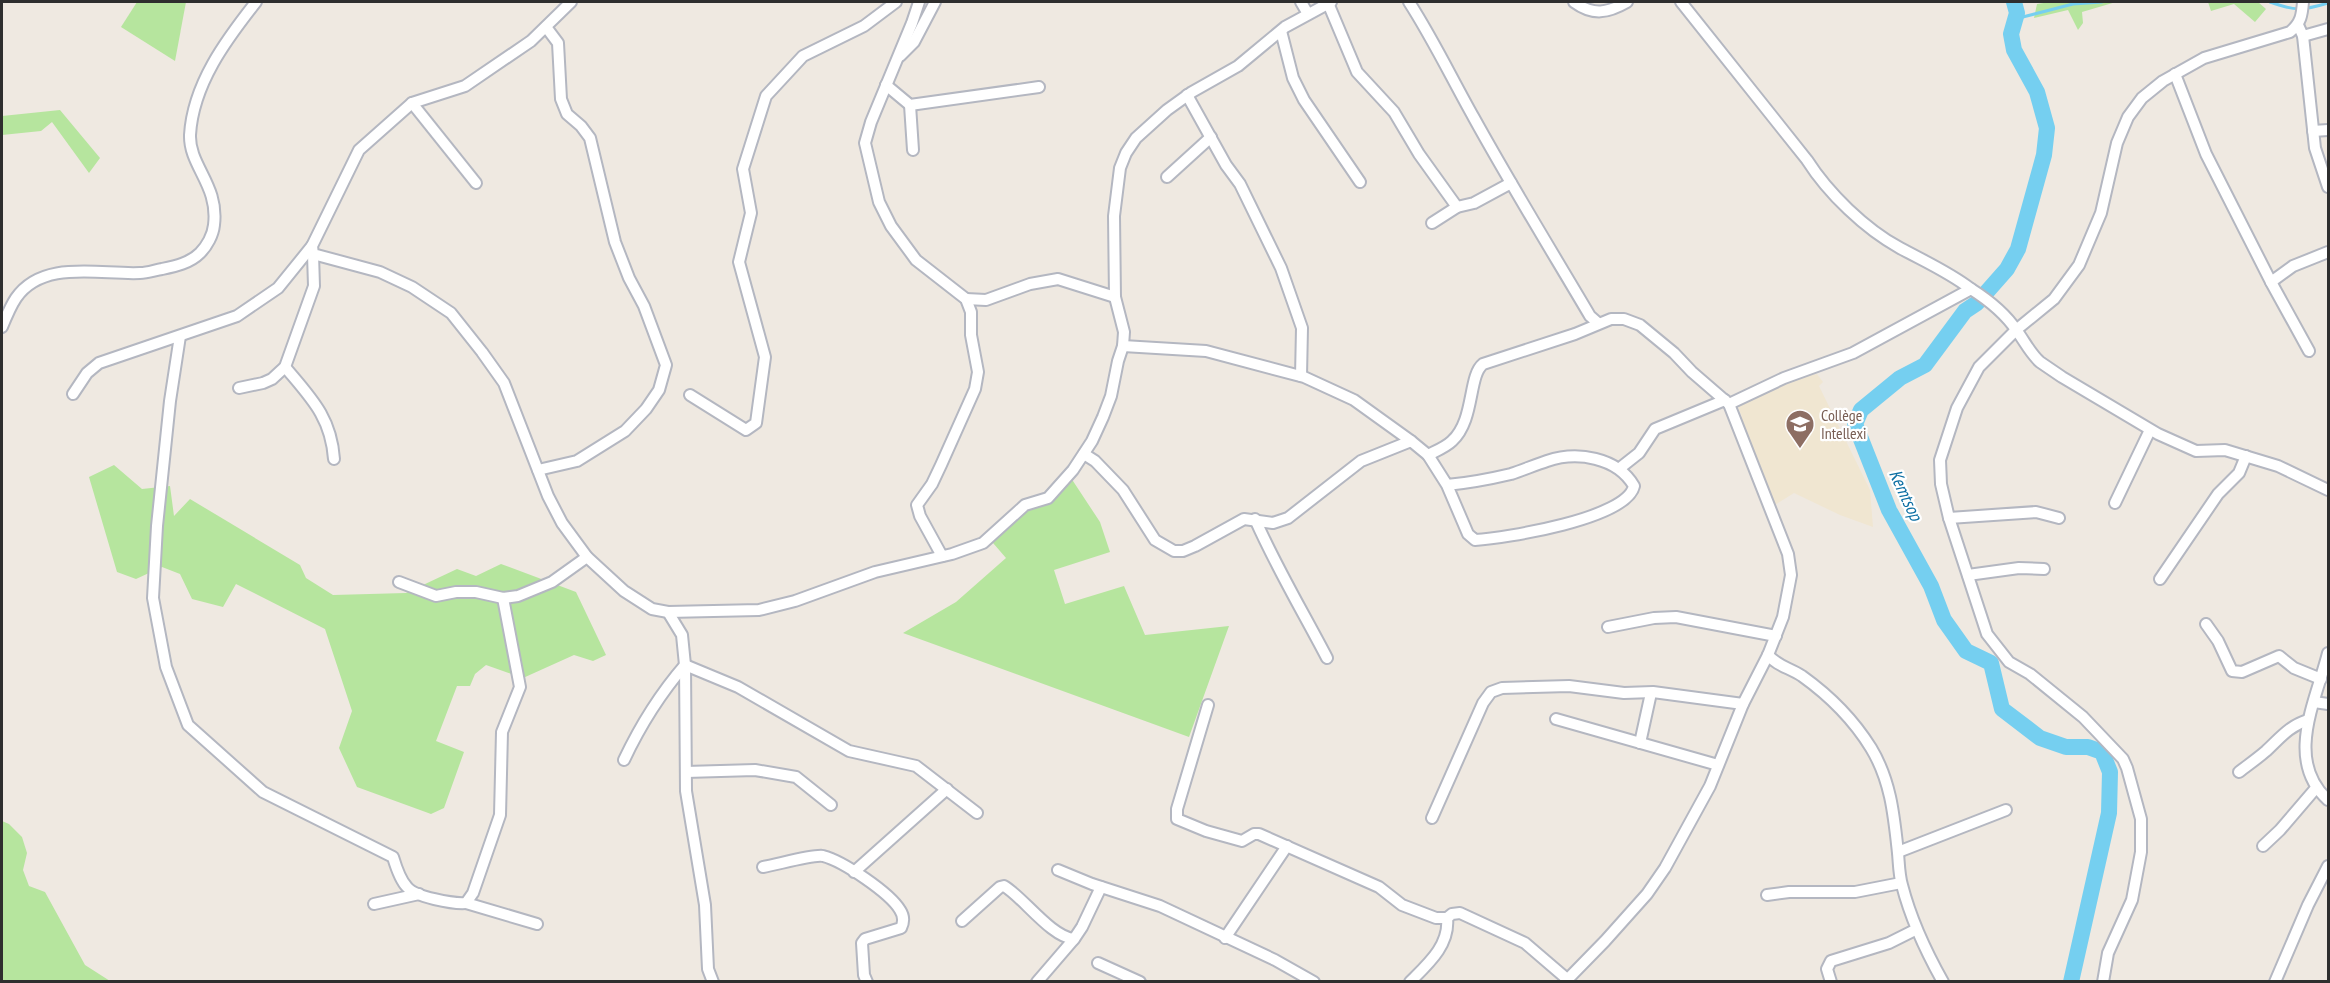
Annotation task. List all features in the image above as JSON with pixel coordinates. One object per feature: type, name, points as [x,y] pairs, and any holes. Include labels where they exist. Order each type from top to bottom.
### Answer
[{"type":"street","points":[[2,327],[16,297],[30,284],[44,277],[65,272],[143,273],[174,267],[188,262],[200,253],[214,231],[216,206],[194,155],[190,138],[192,119],[198,95],[225,40],[256,2]]},
{"type":"street","points":[[73,394],[87,373],[99,363],[237,316],[278,288],[313,250],[359,150],[412,103],[465,86],[531,41],[571,2]]},
{"type":"street","points":[[690,395],[746,430],[756,423],[765,357],[739,262],[751,213],[743,169],[766,96],[803,56],[864,26],[896,2]]},
{"type":"street","points":[[919,2],[871,122],[865,143],[879,202],[891,226],[916,260],[966,299],[971,312],[971,335],[978,372],[975,389],[932,484],[917,505],[920,516],[942,556]]},
{"type":"street","points":[[895,61],[914,42],[935,2]]},
{"type":"street","points":[[1300,2],[1308,14]]},
{"type":"street","points":[[313,250],[380,272],[412,287],[451,313],[504,383],[548,496],[562,523],[586,557],[624,591],[652,609],[668,612],[759,610],[795,601],[875,572],[942,556],[983,543],[1025,506],[1048,498],[1073,470],[1100,425],[1111,396],[1123,346],[1124,332],[1114,297],[1114,216],[1120,168],[1126,153],[1149,124],[1187,95],[1238,66],[1281,30],[1308,14],[1329,2],[1357,72],[1394,112],[1419,154],[1457,207]]},
{"type":"street","points":[[1409,2],[1429,32],[1464,101],[1511,183],[1590,316],[1598,323]]},
{"type":"street","points":[[1575,2],[1591,12],[1605,12],[1627,2]]},
{"type":"street","points":[[1681,2],[1766,107],[1820,180],[1858,217],[1897,246],[1936,266],[1991,303],[2016,330],[2031,354],[2040,362],[2150,430],[2196,451],[2225,450],[2246,456],[2278,466],[2328,490]]},
{"type":"street","points":[[2302,2],[2300,20],[2315,148],[2328,187]]},
{"type":"street","points":[[2103,981],[2108,953],[2132,900],[2141,852],[2141,819],[2127,768],[2123,759],[2083,717],[2030,674],[2009,662],[1996,649],[1987,634],[1949,518],[1940,473],[1940,460],[1957,408],[1974,375],[2016,330],[2054,299],[2079,265],[2101,213],[2116,143],[2128,117],[2142,98],[2175,74],[2221,52],[2281,36],[2290,32],[2300,20]]},
{"type":"street","points":[[538,470],[577,461],[625,431],[646,410],[659,390],[666,365],[644,306],[615,242],[590,138],[581,126],[567,114],[561,99],[558,44],[546,27]]},
{"type":"street","points":[[2303,36],[2328,29]]},
{"type":"street","points":[[1281,30],[1293,78],[1304,100],[1360,182]]},
{"type":"street","points":[[2175,74],[2206,154],[2309,351]]},
{"type":"street","points":[[886,86],[910,105],[1039,87]]},
{"type":"street","points":[[1187,95],[1226,165],[1240,184],[1281,268],[1302,328],[1301,376]]},
{"type":"street","points":[[412,103],[476,183]]},
{"type":"street","points":[[910,105],[913,150]]},
{"type":"street","points":[[2313,131],[2328,130]]},
{"type":"street","points":[[1167,177],[1210,137]]},
{"type":"street","points":[[1432,223],[1457,207],[1474,202],[1511,183]]},
{"type":"street","points":[[239,388],[272,379],[285,367],[314,286],[313,250]]},
{"type":"street","points":[[2271,282],[2293,266],[2328,252]]},
{"type":"street","points":[[966,299],[986,300],[1030,284],[1058,279],[1114,297]]},
{"type":"street","points":[[1620,468],[1638,453],[1655,429],[1853,353],[1974,291]]},
{"type":"street","points":[[1208,705],[1176,819],[1242,841],[1254,834],[1260,834],[1378,887],[1402,905],[1436,918],[1447,918],[1452,914],[1460,913],[1525,943],[1566,980],[1647,894],[1665,868],[1710,786],[1743,704],[1776,636],[1790,585],[1788,554],[1727,402],[1640,325],[1624,319],[1611,319],[1575,334],[1493,359],[1478,368],[1472,399],[1463,425],[1454,440],[1428,455]]},
{"type":"street","points":[[180,336],[170,401],[157,526],[153,598],[166,667],[188,725],[263,792],[393,857],[402,881],[409,890],[453,904],[466,903],[537,924]]},
{"type":"street","points":[[1123,346],[1206,351],[1301,376],[1330,387],[1354,400],[1428,455],[1447,485],[1470,537],[1475,540],[1561,526],[1623,500],[1631,494],[1634,486],[1620,468],[1603,460],[1562,458],[1548,460],[1511,474],[1447,485]]},
{"type":"street","points":[[285,367],[308,393],[325,418],[332,439],[334,459]]},
{"type":"street","points":[[2115,503],[2150,430]]},
{"type":"street","points":[[1084,454],[1095,461],[1123,490],[1155,540],[1174,551],[1183,551],[1239,521],[1255,519],[1273,523],[1288,518],[1361,461],[1411,441]]},
{"type":"street","points":[[2160,579],[2214,500],[2239,472],[2246,456]]},
{"type":"street","points":[[1949,518],[2036,512],[2059,518]]},
{"type":"street","points":[[1255,519],[1274,564],[1293,594],[1327,658]]},
{"type":"street","points":[[399,582],[436,596],[456,592],[476,592],[503,598],[518,596],[552,582],[586,557]]},
{"type":"street","points":[[1968,575],[2019,568],[2044,569]]},
{"type":"street","points":[[466,903],[473,893],[500,815],[502,732],[520,687],[503,598]]},
{"type":"street","points":[[668,612],[682,635],[685,665],[686,772],[691,831],[705,905],[708,969],[713,981]]},
{"type":"street","points":[[1608,627],[1654,618],[1676,617],[1776,636]]},
{"type":"street","points":[[2206,624],[2218,641],[2232,671],[2242,672],[2279,656],[2294,668],[2322,679]]},
{"type":"street","points":[[2328,653],[2308,720],[2305,751],[2307,771],[2316,788],[2328,800]]},
{"type":"street","points":[[1768,655],[1776,663],[1796,672],[1822,692],[1856,725],[1872,750],[1890,791],[1901,883],[1916,930],[1942,981]]},
{"type":"street","points":[[624,760],[661,692],[685,665]]},
{"type":"street","points":[[685,665],[738,687],[849,751],[916,766],[977,813]]},
{"type":"street","points":[[1432,818],[1482,702],[1491,692],[1502,688],[1569,686],[1743,704]]},
{"type":"street","points":[[1640,743],[1651,693]]},
{"type":"street","points":[[2314,702],[2328,704]]},
{"type":"street","points":[[1556,719],[1718,765]]},
{"type":"street","points":[[2239,772],[2266,751],[2280,735],[2308,720]]},
{"type":"street","points":[[686,772],[754,770],[796,777],[831,805]]},
{"type":"street","points":[[2263,846],[2316,788]]},
{"type":"street","points":[[854,872],[947,789]]},
{"type":"street","points":[[1898,852],[2006,810]]},
{"type":"street","points":[[1225,938],[1287,846]]},
{"type":"street","points":[[763,867],[822,856],[854,872],[895,903],[901,910],[903,926],[898,930],[863,940],[864,975],[867,981]]},
{"type":"street","points":[[2275,981],[2308,905],[2328,866]]},
{"type":"street","points":[[1058,870],[1160,906],[1275,960],[1314,981]]},
{"type":"street","points":[[1767,895],[1789,892],[1855,892],[1901,883]]},
{"type":"street","points":[[962,921],[1004,886],[1036,915],[1066,937],[1074,939]]},
{"type":"street","points":[[1036,981],[1074,939],[1101,887]]},
{"type":"street","points":[[374,904],[419,894]]},
{"type":"street","points":[[1410,981],[1426,966],[1443,943],[1447,934],[1447,918]]},
{"type":"street","points":[[1831,981],[1827,969],[1831,961],[1889,943],[1916,930]]},
{"type":"street","points":[[1098,963],[1140,981]]},
{"type":"shaded area","name":"Collège Intellexi","points":[[1817,374],[1823,382],[1819,386],[1870,490],[1873,527],[1840,515],[1794,493],[1775,505],[1760,479],[1739,418],[1742,417],[1738,407],[1782,382]]},
{"type":"green space","points":[[137,2],[186,2],[175,61],[121,27]]},
{"type":"green space","points":[[2116,2],[2082,12],[2083,23],[2078,30],[2068,10],[2034,18],[2037,4]]},
{"type":"green space","points":[[2208,2],[2258,2],[2266,9],[2255,22],[2234,4],[2211,11]]},
{"type":"green space","points":[[60,110],[100,158],[89,173],[52,122],[41,131],[2,135],[2,116]]},
{"type":"green space","points":[[114,465],[142,489],[170,486],[174,516],[190,499],[300,565],[306,578],[333,595],[406,593],[457,569],[476,576],[501,564],[576,592],[606,655],[593,661],[574,655],[523,678],[486,665],[475,674],[470,686],[457,686],[436,741],[464,752],[444,808],[431,814],[357,787],[339,748],[352,711],[325,629],[236,584],[223,607],[192,599],[180,574],[162,567],[136,579],[117,572],[89,477]]},
{"type":"green space","points":[[1071,478],[1100,522],[1110,552],[1054,570],[1065,604],[1124,586],[1145,635],[1229,626],[1189,737],[903,633],[956,602],[1006,558],[987,536],[1025,503]]},
{"type":"green space","points":[[2,821],[9,824],[22,837],[27,853],[23,870],[29,886],[45,892],[85,965],[110,981],[2,981]]},
{"type":"waterway","name":"Kemtsop","points":[[2014,2],[2017,13],[2011,34],[2014,50],[2037,92],[2047,128],[2044,155],[2018,249],[2007,269],[1977,303],[1965,311],[1925,365],[1900,378],[1861,410],[1855,424],[1889,510],[1931,586],[1944,620],[1966,651],[1991,663],[2002,709],[2040,738],[2066,747],[2088,747],[2102,752],[2110,772],[2109,813],[2071,982]]},
{"type":"waterway","points":[[2015,19],[2073,4],[2102,2]]},
{"type":"waterway","points":[[2270,2],[2299,9],[2328,3]]},
{"type":"place","name":"Collège Intellexi","points":[[1800,450]]}]
